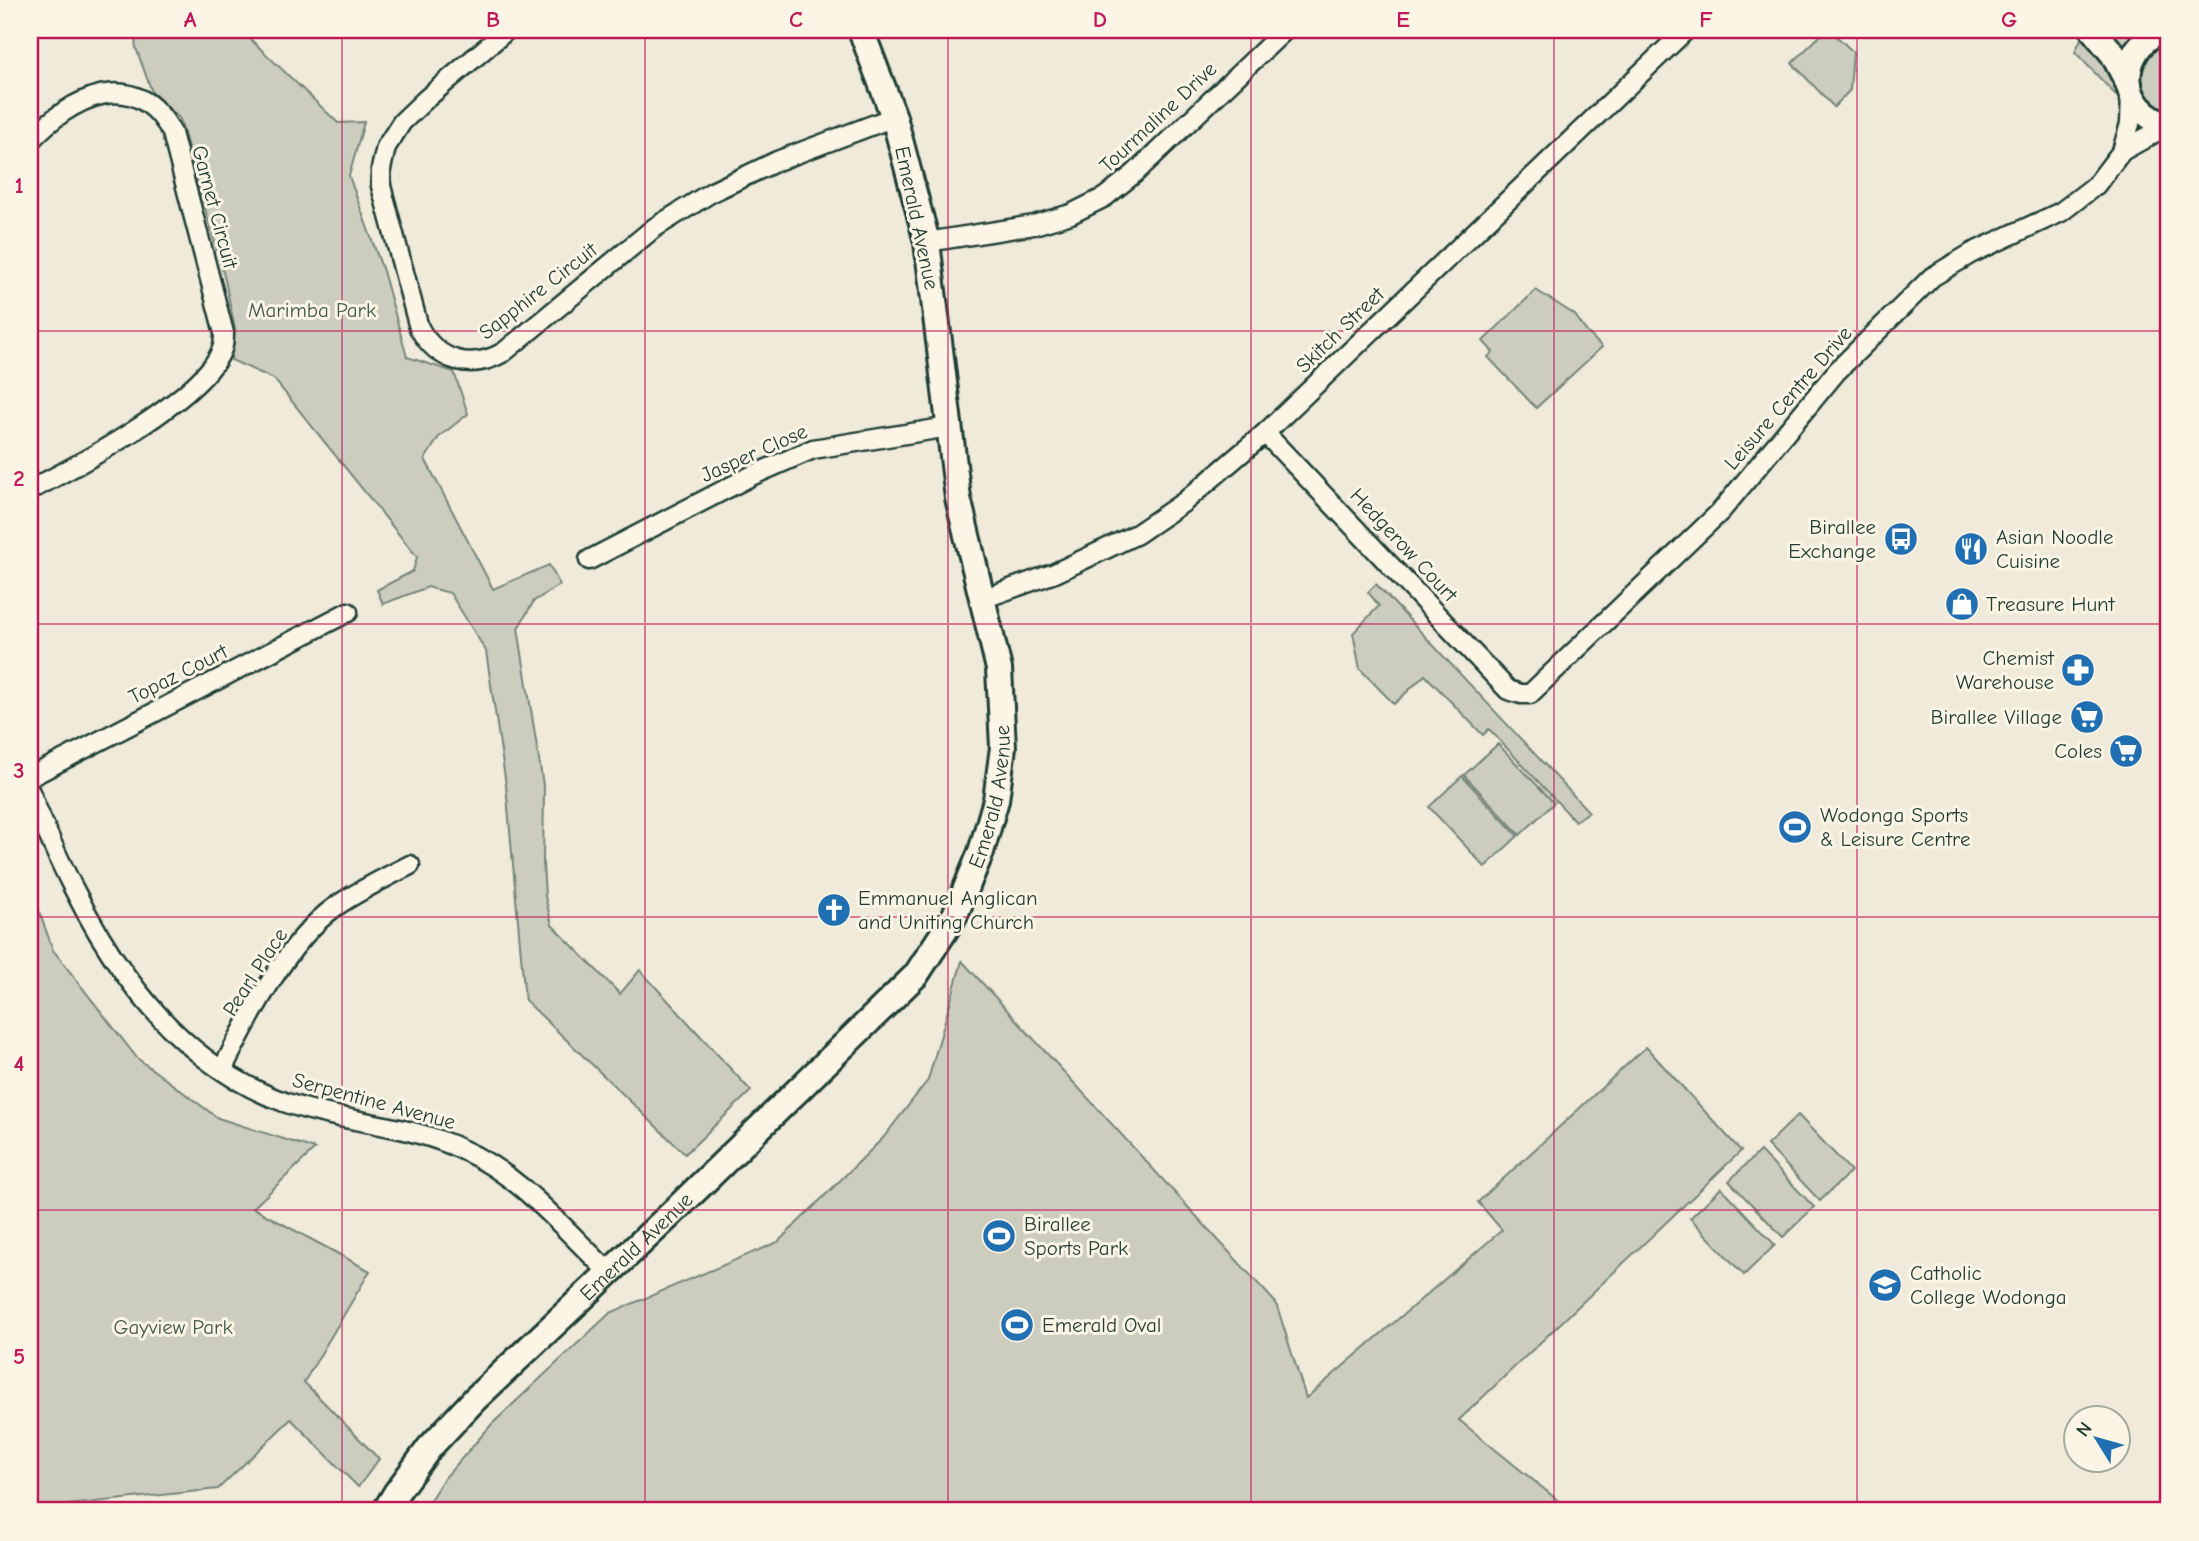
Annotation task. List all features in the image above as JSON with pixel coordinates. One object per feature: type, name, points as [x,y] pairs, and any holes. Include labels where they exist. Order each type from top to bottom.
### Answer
[{"type":"street","name":"Sapphire Circuit","points":[[507,30],[402,122],[386,146],[381,169],[384,203],[419,328],[430,343],[453,360],[462,363],[491,359],[504,352],[654,228],[712,192],[777,161],[894,117]]},
{"type":"street","name":"Emerald Avenue","points":[[385,1511],[430,1447],[475,1399],[900,993],[925,963],[955,915],[973,875],[989,828],[996,800],[1003,747],[999,669],[958,498],[927,242],[894,117],[861,30]]},
{"type":"street","name":"Tourmaline Drive","points":[[927,242],[1034,225],[1071,214],[1105,197],[1135,173],[1284,30]]},
{"type":"street","name":"Skitch Street","points":[[982,600],[1055,573],[1137,534],[1184,502],[1265,433],[1686,30]]},
{"type":"street","points":[[2093,30],[2113,54],[2135,102],[2150,117],[2169,125]]},
{"type":"street","points":[[2130,89],[2128,72],[2131,58],[2148,36],[2160,30]]},
{"type":"street","name":"Leisure Centre Drive","points":[[1508,690],[1531,694],[1721,511],[1837,371],[1931,277],[1972,253],[2061,212],[2096,185],[2122,151],[2130,124],[2130,89]]},
{"type":"street","name":"Garnet Circuit","points":[[30,141],[60,113],[93,95],[126,95],[156,110],[172,133],[224,333],[223,348],[217,359],[191,390],[141,426],[77,466],[30,490]]},
{"type":"street","name":"Leisure Centre Drive","points":[[2122,151],[2169,125]]},
{"type":"street","name":"Jasper Close","points":[[589,560],[751,475],[813,449],[949,427]]},
{"type":"street","name":"Hedgerow Court","points":[[1265,433],[1508,690]]},
{"type":"street","name":"Topaz Court","points":[[30,777],[348,612]]},
{"type":"street","name":"Serpentine Avenue","points":[[30,792],[57,859],[89,919],[138,993],[174,1031],[222,1070],[282,1101],[334,1116],[394,1128],[463,1149],[530,1193],[609,1272]]},
{"type":"street","name":"Pearl Place","points":[[222,1070],[282,965],[316,924],[333,908],[410,865]]},
{"type":"green space","name":"Marimba Park","points":[[134,30],[241,30],[338,123],[364,122],[349,176],[383,271],[407,357],[454,372],[468,414],[439,437],[425,459],[493,589],[549,565],[560,585],[534,601],[518,628],[544,791],[543,863],[545,896],[552,925],[620,994],[640,970],[751,1091],[685,1154],[525,1000],[506,785],[486,651],[450,593],[428,587],[383,604],[377,590],[413,571],[417,557],[274,379],[231,360],[235,329],[225,280],[180,119],[152,92],[136,48]]},
{"type":"green space","points":[[1826,30],[1830,30],[1853,52],[1850,90],[1834,107],[1792,63]]},
{"type":"green space","points":[[2085,30],[2169,30],[2169,151],[2075,52]]},
{"type":"green space","points":[[1536,290],[1575,315],[1602,347],[1536,408],[1488,357],[1493,352],[1483,341]]},
{"type":"green space","points":[[1376,584],[1589,812],[1575,821],[1489,729],[1483,735],[1425,675],[1394,704],[1360,669],[1353,633],[1379,606],[1368,592]]},
{"type":"green space","points":[[1498,744],[1554,803],[1520,835],[1464,775]]},
{"type":"green space","points":[[1462,776],[1518,836],[1485,867],[1429,807]]},
{"type":"green space","name":"Gayview Park","points":[[30,886],[53,950],[137,1058],[218,1118],[315,1149],[253,1208],[370,1271],[304,1382],[379,1459],[358,1487],[291,1419],[218,1489],[30,1509]]},
{"type":"green space","name":"Birallee Sports Park","points":[[962,961],[1276,1303],[1306,1398],[1502,1230],[1478,1202],[1646,1047],[1741,1151],[1459,1420],[1571,1511],[423,1511],[442,1481],[492,1424],[610,1313],[778,1242],[883,1138],[928,1080]]},
{"type":"green space","points":[[1798,1115],[1851,1171],[1820,1201],[1767,1145]]},
{"type":"green space","points":[[1760,1151],[1814,1207],[1783,1237],[1729,1181]]},
{"type":"green space","points":[[1721,1188],[1775,1245],[1744,1275],[1690,1218]]},
{"type":"place","name":"Birallee Exchange","points":[[1901,539]]},
{"type":"place","name":"Asian Noodle Cuisine","points":[[1971,549]]},
{"type":"place","name":"Treasure Hunt","points":[[1962,604]]},
{"type":"place","name":"Chemist Warehouse","points":[[2078,670]]},
{"type":"place","name":"Birallee Village","points":[[2087,717]]},
{"type":"place","name":"Coles","points":[[2126,751]]},
{"type":"place","name":"Wodonga Sports & Leisure Centre","points":[[1795,827]]},
{"type":"place","name":"Emmanuel Anglican and Uniting Church","points":[[834,910]]},
{"type":"place","name":"Birallee Sports Park","points":[[999,1236]]},
{"type":"place","name":"Catholic College Wodonga","points":[[1885,1285]]},
{"type":"place","name":"Emerald Oval","points":[[1017,1325]]}]
